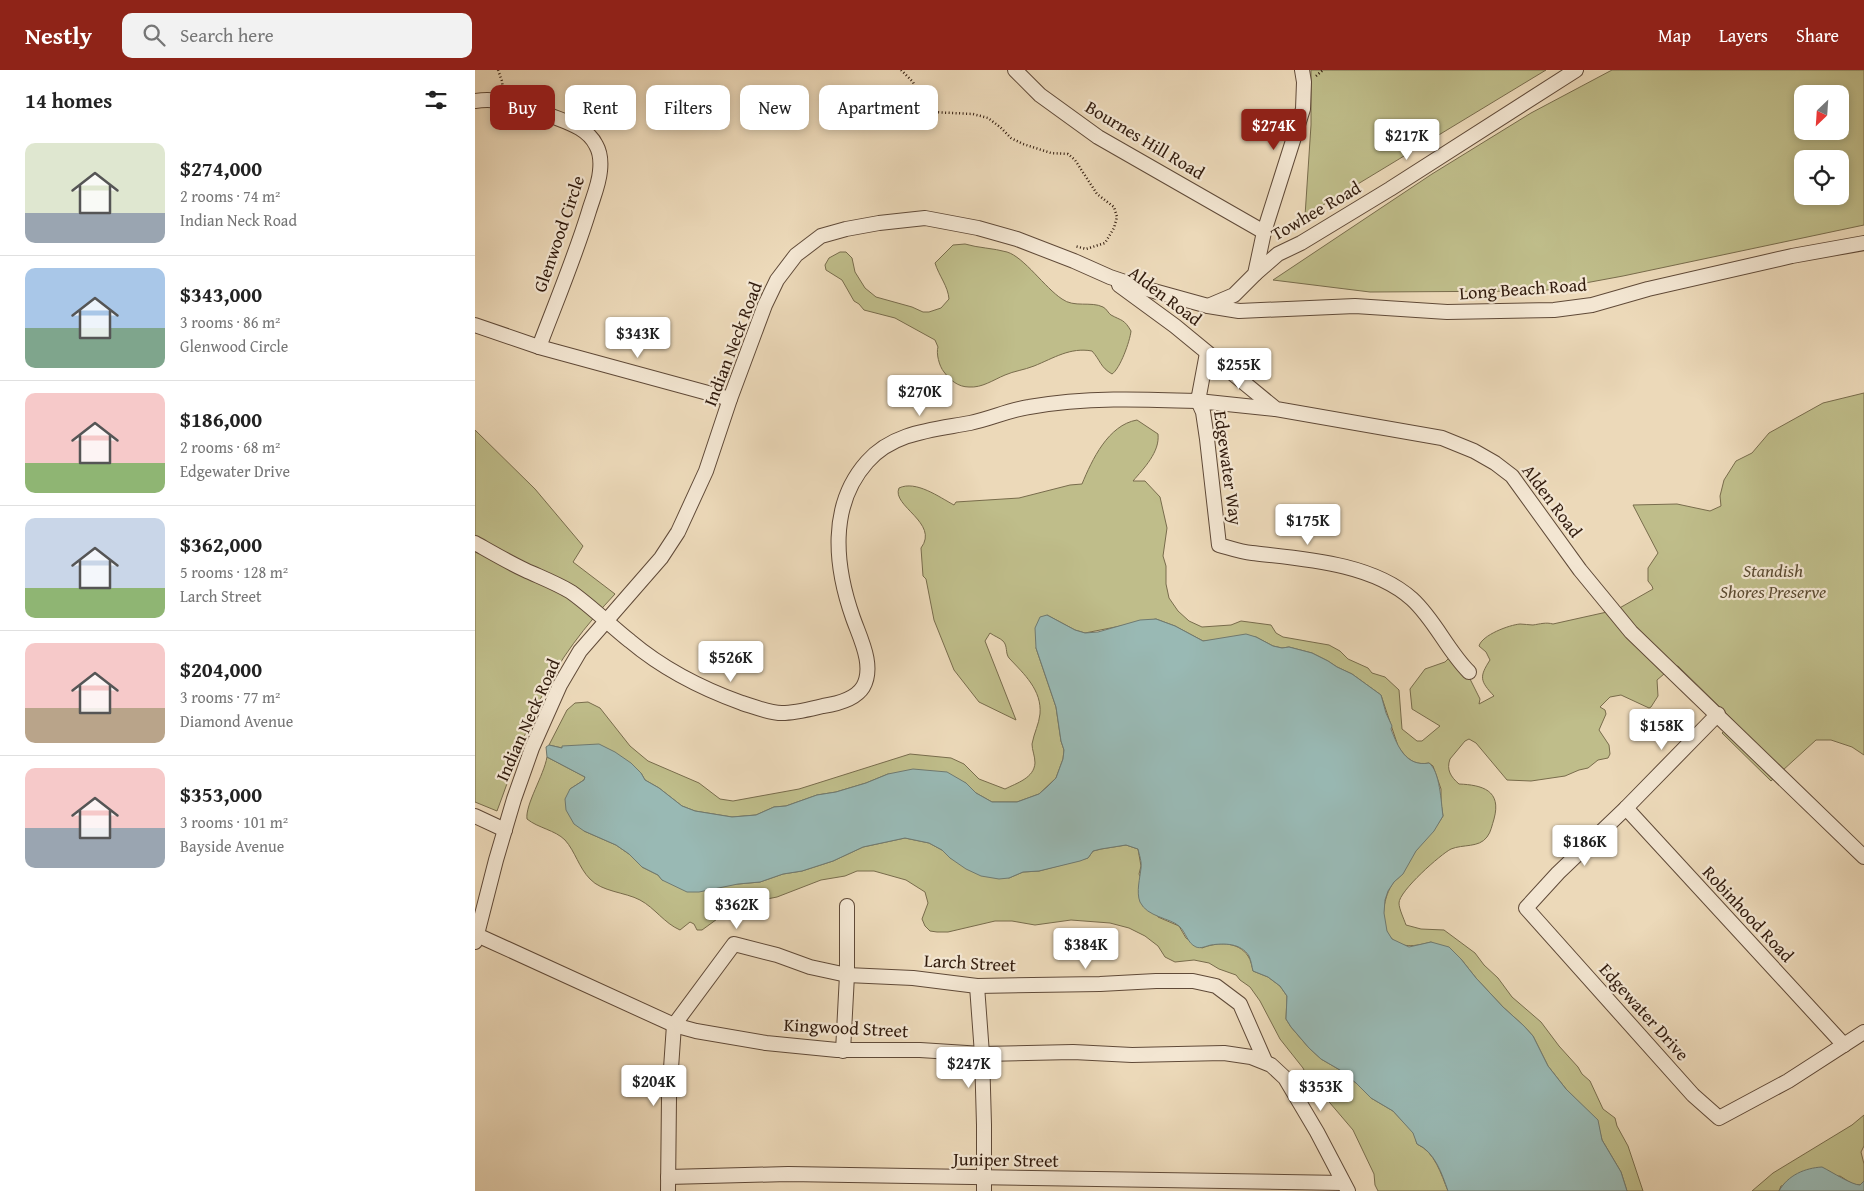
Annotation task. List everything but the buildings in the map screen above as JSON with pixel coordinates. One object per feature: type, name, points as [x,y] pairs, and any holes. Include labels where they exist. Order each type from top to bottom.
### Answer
[{"type":"street","name":"Bournes Hill Road","points":[[1015,70],[1040,94],[1098,137],[1264,232]]},
{"type":"street","points":[[1208,306],[1234,295],[1255,274],[1264,232],[1303,109],[1304,82],[1302,70]]},
{"type":"street","name":"Towhee Road","points":[[1255,274],[1278,254],[1301,243],[1390,189],[1482,128],[1535,98],[1576,70]]},
{"type":"street","name":"Glenwood Circle","points":[[475,101],[490,100]]},
{"type":"street","name":"Glenwood Circle","points":[[539,347],[579,242],[600,172],[600,157],[596,145],[589,136],[580,128],[555,118]]},
{"type":"street","name":"Indian Neck Road","points":[[476,938],[505,830],[524,769],[560,685],[581,651],[661,558],[678,532],[706,471],[759,321],[777,280],[796,255],[821,236],[845,228],[879,222],[925,218],[978,228],[1017,239],[1108,276],[1208,306]]},
{"type":"street","name":"Long Beach Road","points":[[1208,306],[1239,311],[1355,306],[1455,312],[1561,309],[1592,305],[1634,292],[1792,256],[1864,243]]},
{"type":"street","name":"Alden Road","points":[[1108,276],[1276,409],[1441,438],[1467,448],[1501,467],[1520,486],[1580,570],[1620,620],[1864,858]]},
{"type":"street","points":[[475,325],[539,347],[730,399]]},
{"type":"street","points":[[1198,401],[1207,353]]},
{"type":"street","points":[[475,543],[565,589],[608,620],[639,648],[678,672],[731,698],[777,712],[789,713],[845,700],[863,688],[867,671],[864,647],[842,584],[839,568],[838,541],[842,512],[847,496],[859,472],[874,455],[886,446],[912,434],[931,429],[972,422],[1027,407],[1063,402],[1100,400],[1198,401],[1276,409]]},
{"type":"street","name":"Edgewater Way","points":[[1198,401],[1203,412],[1207,439],[1219,545],[1251,553],[1320,562],[1375,576],[1405,593],[1417,604],[1427,615],[1450,650],[1469,672]]},
{"type":"street","points":[[1626,808],[1717,714]]},
{"type":"street","name":"Edgewater Drive","points":[[1626,808],[1558,873],[1526,908],[1693,1095],[1719,1118],[1788,1081],[1864,1032]]},
{"type":"street","name":"Robinhood Road","points":[[1626,808],[1844,1045]]},
{"type":"street","points":[[475,816],[505,830]]},
{"type":"street","points":[[843,1051],[847,975],[847,906]]},
{"type":"street","name":"Kingwood Street","points":[[476,938],[674,1025],[696,1031],[771,1043],[843,1051],[927,1051],[982,1054],[1073,1052],[1149,1055],[1224,1053],[1243,1055],[1265,1061]]},
{"type":"street","name":"Larch Street","points":[[674,1025],[734,944],[777,955],[810,967],[847,975],[913,978],[977,986],[1156,981],[1193,981],[1216,986],[1240,1004],[1265,1061]]},
{"type":"street","points":[[977,986],[982,1054],[984,1185]]},
{"type":"street","points":[[668,1184],[669,1098],[674,1025]]},
{"type":"street","points":[[1265,1061],[1285,1078],[1317,1132],[1346,1187]]},
{"type":"street","name":"Juniper Street","points":[[668,1184],[788,1174],[984,1185],[1346,1187]]},
{"type":"path","points":[[498,70],[502,85]]},
{"type":"path","points":[[901,70],[913,82],[924,106],[932,112],[973,114],[988,118],[1000,126],[1011,138],[1023,144],[1051,153],[1068,154],[1075,160],[1097,194],[1114,207],[1117,217],[1114,228],[1105,243],[1086,249],[1067,245]]},
{"type":"green space","points":[[1311,70],[1546,70],[1305,216],[1311,125]]},
{"type":"green space","points":[[1612,70],[1864,70],[1864,225],[1623,276],[1542,291],[1370,292],[1273,280],[1432,174],[1531,113]]},
{"type":"green space","points":[[965,244],[1014,255],[1062,299],[1077,304],[1098,305],[1124,322],[1131,331],[1124,354],[1115,371],[1112,374],[1105,369],[1092,351],[1084,350],[1062,354],[983,385],[974,387],[961,386],[946,375],[942,369],[938,360],[938,347],[935,340],[895,318],[864,310],[854,301],[842,280],[826,270],[825,265],[829,258],[840,252],[846,252],[852,258],[855,272],[865,288],[876,297],[923,312],[929,312],[941,308],[949,299],[935,263],[953,245]]},
{"type":"green space","name":"Standish Shores Preserve","points":[[1864,393],[1864,755],[1852,747],[1831,740],[1816,740],[1771,781],[1722,733],[1734,721],[1678,666],[1660,669],[1664,674],[1657,680],[1658,696],[1651,707],[1649,708],[1621,695],[1610,697],[1600,707],[1605,710],[1606,714],[1599,730],[1609,745],[1610,754],[1608,758],[1598,760],[1588,768],[1565,776],[1531,781],[1507,780],[1476,743],[1469,739],[1465,741],[1450,759],[1449,770],[1459,784],[1482,788],[1493,795],[1496,809],[1490,831],[1487,837],[1480,843],[1451,849],[1439,858],[1413,882],[1401,897],[1399,903],[1406,925],[1421,929],[1444,930],[1475,953],[1484,965],[1498,978],[1512,997],[1541,1022],[1582,1074],[1590,1081],[1603,1109],[1615,1118],[1617,1126],[1628,1146],[1643,1191],[1627,1191],[1621,1172],[1602,1140],[1597,1120],[1566,1089],[1548,1066],[1533,1036],[1503,1007],[1461,959],[1431,942],[1408,946],[1398,943],[1389,935],[1383,916],[1387,895],[1393,883],[1402,874],[1415,852],[1443,816],[1441,789],[1433,766],[1429,763],[1424,764],[1411,760],[1398,746],[1381,695],[1352,674],[1312,653],[1289,647],[1273,646],[1256,637],[1203,641],[1175,626],[1156,619],[1085,633],[1075,630],[1047,615],[1036,648],[1056,707],[1064,750],[1063,759],[1056,778],[1039,794],[1017,802],[992,802],[976,793],[966,783],[888,774],[836,792],[817,795],[786,806],[774,807],[756,815],[732,817],[695,811],[682,806],[659,788],[645,780],[641,773],[549,745],[567,710],[575,703],[588,702],[600,708],[630,746],[648,761],[699,783],[720,799],[733,801],[799,789],[910,754],[951,758],[964,764],[979,779],[1005,789],[1020,782],[1032,773],[1034,768],[1035,760],[1032,744],[1040,714],[1038,697],[1031,683],[1009,658],[1005,643],[990,633],[985,641],[1016,720],[979,702],[954,670],[934,620],[926,579],[923,576],[921,548],[925,539],[924,531],[898,495],[899,488],[913,486],[920,488],[954,505],[956,502],[1019,498],[1070,485],[1082,484],[1096,455],[1109,436],[1127,423],[1137,420],[1158,434],[1154,453],[1133,481],[1145,481],[1160,497],[1167,528],[1163,556],[1166,566],[1166,584],[1169,598],[1178,611],[1189,621],[1202,627],[1231,625],[1241,621],[1271,625],[1276,633],[1283,637],[1329,645],[1340,651],[1348,659],[1368,668],[1372,673],[1385,677],[1399,690],[1402,729],[1417,741],[1422,741],[1440,726],[1412,709],[1410,689],[1425,669],[1445,662],[1452,655],[1468,675],[1480,699],[1479,704],[1494,696],[1483,679],[1484,671],[1490,660],[1486,652],[1479,646],[1490,634],[1503,628],[1520,624],[1553,624],[1616,610],[1653,589],[1648,581],[1648,568],[1658,553],[1633,505],[1677,504],[1710,511],[1721,506],[1720,496],[1724,480],[1736,461],[1752,453],[1769,433],[1823,403]]},
{"type":"green space","points":[[475,430],[535,489],[583,546],[573,562],[615,594],[573,644],[547,685],[528,727],[497,811],[475,802]]},
{"type":"green space","points":[[547,757],[585,777],[584,780],[570,789],[584,831],[616,845],[629,854],[642,867],[658,875],[662,880],[738,884],[760,882],[833,861],[863,847],[905,838],[929,843],[942,850],[950,858],[1009,878],[1023,872],[1039,871],[1088,858],[1093,851],[1101,849],[1126,845],[1138,849],[1141,866],[1139,874],[1158,917],[1179,926],[1186,938],[1202,948],[1227,944],[1244,951],[1250,959],[1253,971],[1268,977],[1280,986],[1287,996],[1286,1019],[1291,1027],[1321,1059],[1340,1070],[1371,1098],[1393,1111],[1414,1133],[1417,1144],[1433,1158],[1448,1191],[1378,1191],[1375,1185],[1374,1174],[1353,1130],[1307,1076],[1280,1039],[1260,1001],[1250,987],[1236,975],[1209,963],[1194,960],[1175,962],[1165,957],[1158,946],[1145,936],[1129,928],[1110,923],[1071,920],[1035,925],[1012,921],[995,921],[948,932],[930,931],[922,919],[928,903],[925,892],[906,880],[874,871],[857,871],[845,876],[821,880],[777,897],[767,899],[752,897],[735,906],[702,930],[697,930],[694,924],[690,922],[680,930],[640,900],[601,887],[595,883],[586,875],[565,840],[527,819],[529,806]]},
{"type":"green space","points":[[1864,1115],[1864,1146],[1861,1152],[1864,1164],[1864,1181],[1860,1185],[1854,1185],[1840,1176],[1781,1186],[1779,1191],[1752,1191],[1773,1173],[1852,1125]]},
{"type":"water","points":[[1047,615],[1075,630],[1085,633],[1098,632],[1140,620],[1156,619],[1175,626],[1203,641],[1246,634],[1273,646],[1289,647],[1312,653],[1352,674],[1381,695],[1392,726],[1391,729],[1400,749],[1414,762],[1429,763],[1433,767],[1439,787],[1443,816],[1434,831],[1416,851],[1403,874],[1388,891],[1384,913],[1387,931],[1392,939],[1409,947],[1431,942],[1449,947],[1503,1007],[1524,1026],[1533,1036],[1548,1066],[1566,1089],[1598,1120],[1602,1140],[1621,1172],[1627,1191],[1448,1191],[1440,1171],[1429,1152],[1417,1144],[1413,1133],[1393,1111],[1371,1098],[1340,1070],[1321,1059],[1291,1027],[1286,1019],[1287,996],[1280,986],[1268,977],[1253,971],[1250,958],[1246,952],[1237,946],[1227,944],[1211,945],[1202,948],[1196,947],[1179,926],[1153,914],[1143,907],[1138,894],[1141,861],[1138,849],[1126,845],[1101,849],[1093,851],[1088,858],[1080,861],[1039,871],[1023,872],[1009,878],[999,879],[981,876],[966,869],[942,850],[929,843],[905,838],[863,847],[833,861],[760,882],[738,884],[699,892],[687,892],[662,880],[658,875],[642,867],[629,854],[616,845],[584,831],[574,824],[566,810],[565,799],[570,789],[584,780],[585,777],[547,757],[546,747],[549,745],[562,748],[562,746],[599,744],[631,763],[645,780],[659,788],[682,806],[695,811],[732,817],[756,815],[774,807],[786,806],[817,795],[836,792],[866,783],[888,774],[913,769],[947,772],[992,802],[1017,802],[1039,794],[1047,787],[1056,778],[1063,759],[1064,750],[1056,707],[1036,648],[1035,628],[1040,617]]},
{"type":"water","points":[[1822,1167],[1856,1184],[1860,1185],[1864,1181],[1864,1191],[1779,1191],[1797,1173]]}]
